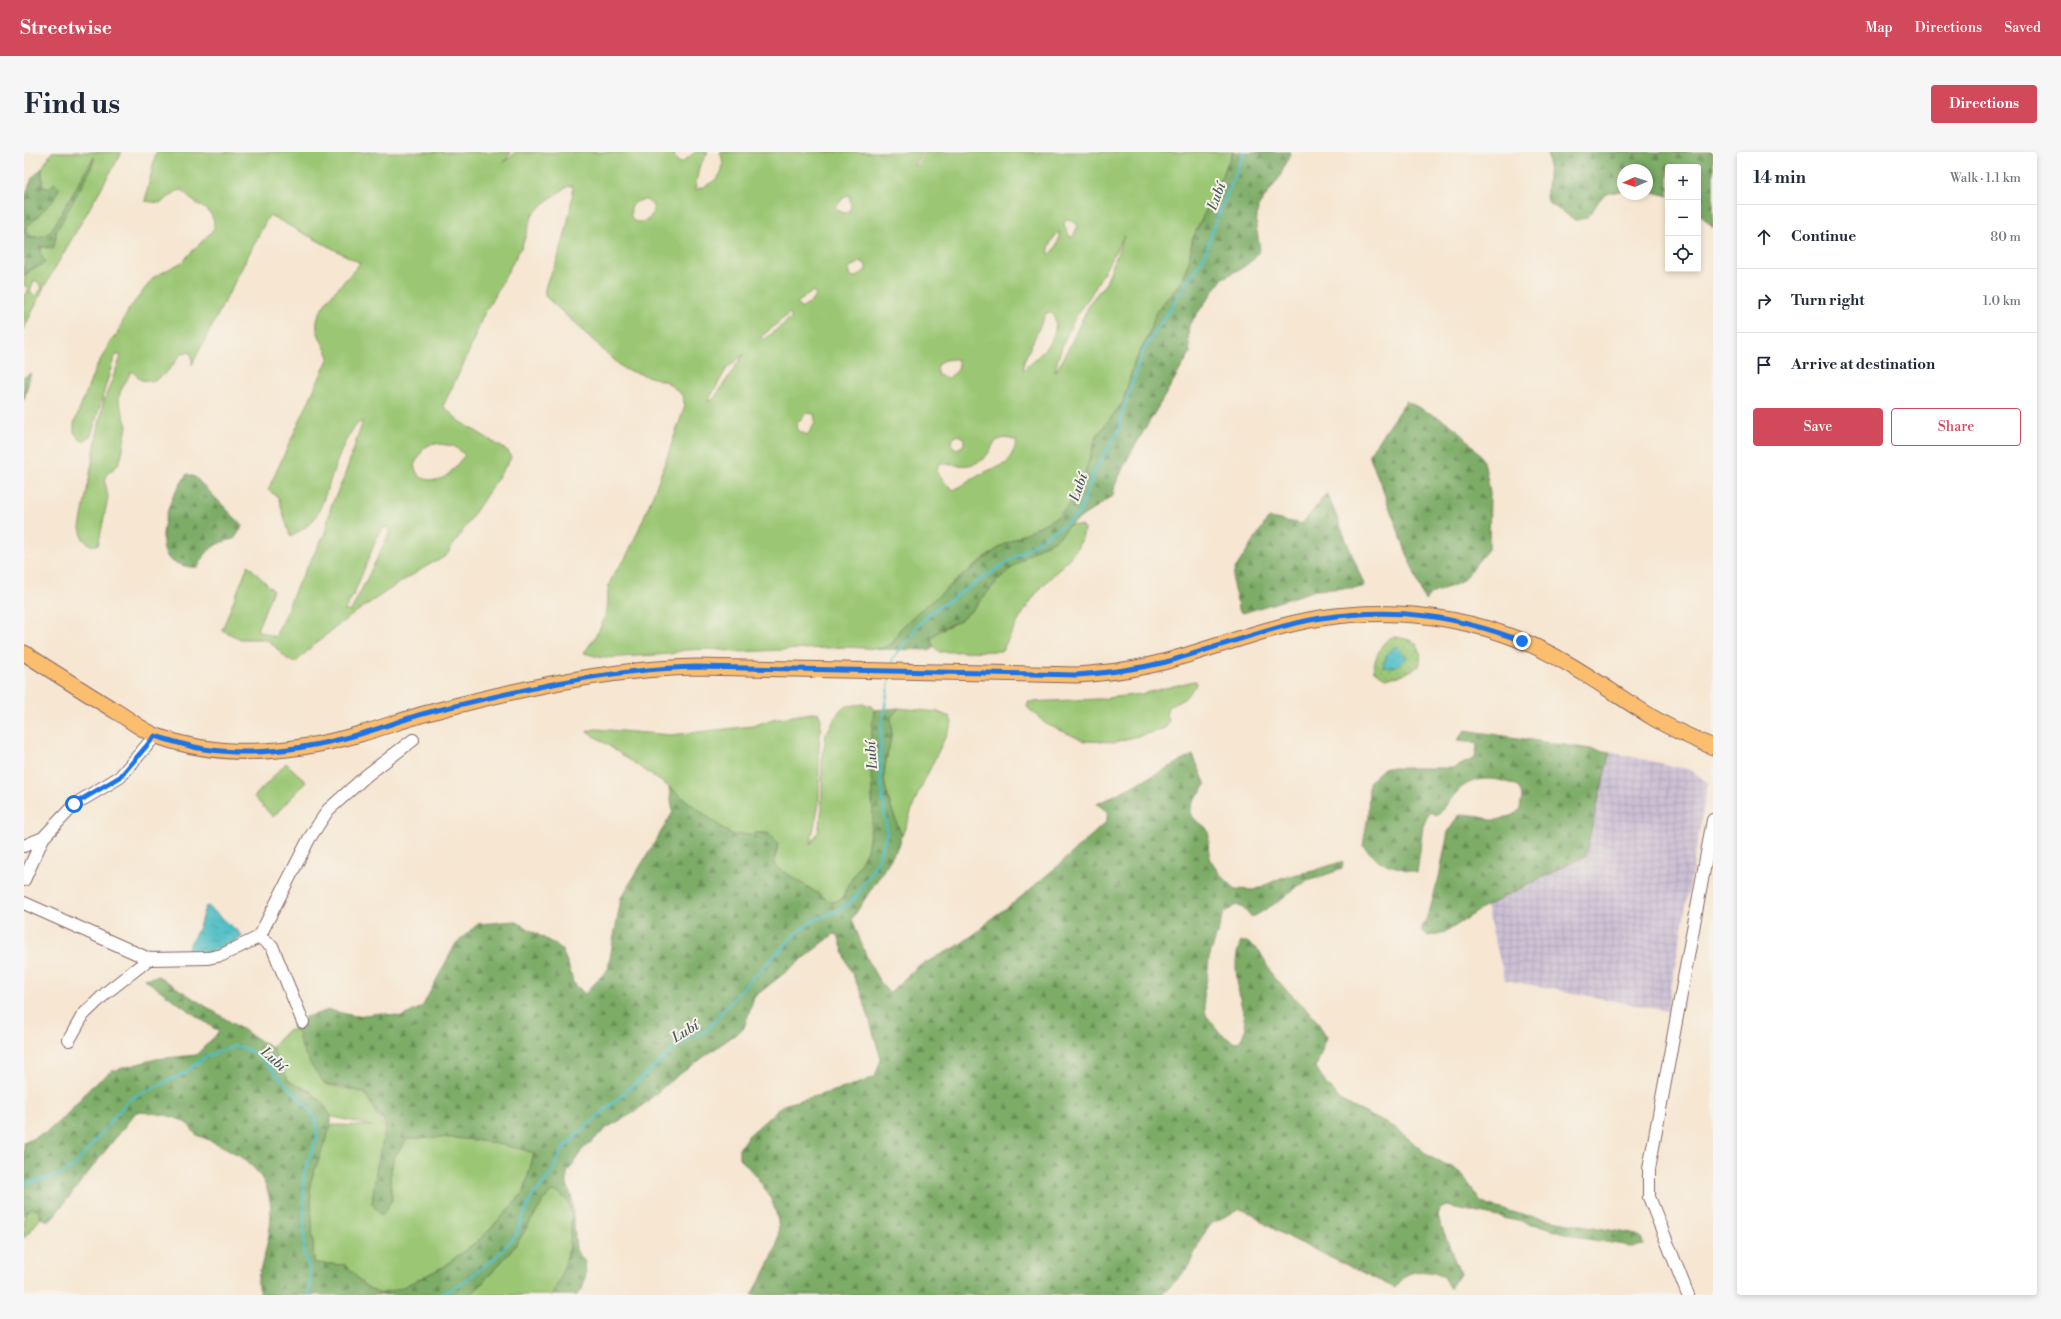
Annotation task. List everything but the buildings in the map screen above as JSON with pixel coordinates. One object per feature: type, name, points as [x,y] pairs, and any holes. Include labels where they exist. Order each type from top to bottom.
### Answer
[{"type":"main road","points":[[24,653],[155,736],[206,749],[238,751],[290,749],[352,736],[432,712],[544,686],[602,675],[640,670],[697,667],[1041,676],[1110,673],[1166,662],[1320,618],[1370,613],[1404,613],[1460,621],[1522,641],[1576,669],[1653,718],[1713,746]]},
{"type":"street","points":[[24,880],[43,838],[74,804],[120,777],[155,736]]},
{"type":"street","points":[[24,903],[149,959],[208,958],[222,955],[259,937],[309,839],[328,810],[367,775],[413,740]]},
{"type":"street","points":[[1688,1295],[1649,1197],[1649,1169],[1713,820]]},
{"type":"street","points":[[24,846],[43,838]]},
{"type":"street","points":[[259,937],[272,946],[304,1022]]},
{"type":"street","points":[[69,1040],[83,1015],[106,992],[149,959]]},
{"type":"shaded area","points":[[1610,752],[1691,770],[1708,783],[1667,1011],[1505,980],[1486,906],[1585,856]]},
{"type":"green space","points":[[52,152],[122,152],[44,287],[24,329],[24,295],[27,294],[28,289],[24,285],[25,277],[28,272],[34,268],[42,266],[40,251],[43,247],[48,248],[56,239],[56,232],[94,162],[94,158],[51,231],[45,235],[35,237],[31,236],[25,231],[26,228],[53,201],[49,189],[42,186],[42,168]],"holes":[[[35,280],[42,288],[35,297],[30,290]]]},
{"type":"green space","points":[[156,152],[511,152],[504,163],[515,152],[674,152],[675,158],[680,163],[695,152],[708,152],[699,167],[695,190],[714,181],[718,177],[723,167],[720,152],[922,152],[914,165],[916,166],[925,152],[1233,152],[1192,240],[1189,262],[1179,284],[1156,312],[1147,339],[1134,363],[1123,402],[1096,437],[1084,476],[1070,504],[1057,517],[1001,546],[965,573],[900,629],[893,643],[881,649],[846,647],[738,652],[711,649],[683,650],[671,654],[602,658],[584,653],[601,627],[607,610],[609,584],[626,557],[643,520],[685,406],[682,395],[667,382],[624,369],[545,296],[546,286],[564,239],[571,207],[573,186],[569,186],[549,199],[533,214],[522,246],[482,318],[466,359],[443,406],[458,420],[508,451],[511,458],[446,556],[409,577],[358,611],[325,635],[295,663],[287,659],[269,641],[262,639],[240,639],[222,630],[248,565],[273,590],[257,630],[275,637],[298,584],[325,533],[331,506],[343,480],[363,421],[355,427],[341,450],[325,496],[314,519],[293,536],[290,535],[278,497],[268,490],[329,357],[317,329],[317,321],[320,312],[332,294],[360,263],[269,215],[192,365],[192,356],[189,352],[182,353],[169,369],[159,378],[146,381],[139,379],[134,372],[131,372],[120,392],[119,401],[127,426],[121,458],[117,466],[107,474],[105,482],[108,497],[99,542],[98,545],[90,545],[83,539],[80,528],[103,403],[121,357],[117,354],[113,361],[91,436],[85,440],[80,440],[74,432],[74,424],[94,372],[110,342],[117,334],[129,309],[154,277],[182,262],[214,229],[214,223],[211,215],[191,200],[182,190],[177,191],[161,203],[145,201]],"holes":[[[849,195],[851,204],[850,211],[844,213],[835,209],[842,199]],[[646,200],[653,205],[652,214],[647,220],[640,222],[632,220],[631,208],[635,203]],[[1069,219],[1078,225],[1073,237],[1070,237],[1064,224],[1065,220]],[[1059,232],[1057,245],[1049,255],[1049,249],[1053,239]],[[1124,236],[1106,283],[1091,301],[1064,358],[1055,372],[1063,343],[1078,314],[1089,298]],[[861,261],[866,265],[866,270],[856,277],[849,276],[849,268]],[[813,291],[816,295],[810,303],[801,309],[797,303]],[[1052,312],[1055,321],[1053,337],[1043,352],[1023,370],[1024,361],[1046,313]],[[790,313],[792,317],[764,340],[761,337]],[[744,354],[713,400],[708,401],[727,368]],[[957,359],[959,366],[956,372],[948,378],[938,375],[937,370],[939,364],[945,360]],[[806,413],[814,414],[815,422],[807,435],[797,430],[797,424]],[[959,435],[964,439],[964,445],[954,449],[951,443],[953,438]],[[1007,438],[1017,441],[1007,463],[985,472],[954,490],[946,484],[937,471],[939,463],[952,465],[977,463],[987,455],[996,441]],[[433,443],[454,446],[465,455],[444,478],[432,480],[425,479],[418,474],[414,465],[424,448]],[[385,527],[389,528],[389,534],[351,611],[344,611],[353,596],[379,533]]]},
{"type":"green space","points":[[1233,152],[1291,152],[1279,178],[1258,207],[1256,226],[1260,249],[1254,259],[1242,268],[1223,278],[1189,325],[1188,335],[1190,353],[1129,456],[1115,485],[1113,496],[1068,526],[1062,535],[1035,550],[1002,576],[969,613],[959,621],[947,626],[935,634],[931,640],[933,646],[931,650],[875,649],[881,649],[893,643],[900,629],[919,611],[1001,546],[1057,517],[1070,504],[1084,476],[1096,437],[1123,402],[1134,363],[1147,339],[1156,312],[1179,284],[1189,262],[1192,240]]},
{"type":"green space","points":[[1547,152],[1713,152],[1713,228],[1701,215],[1701,164],[1665,164],[1665,195],[1653,192],[1653,164],[1617,164],[1617,192],[1604,195],[1598,201],[1592,213],[1586,218],[1575,220],[1550,204],[1546,198],[1549,164]]},
{"type":"green space","points":[[94,157],[91,169],[56,232],[54,248],[43,247],[40,251],[45,263],[31,269],[24,277],[24,199],[32,178],[42,168],[42,186],[49,189],[54,183],[60,187],[53,201],[26,228],[25,231],[28,234],[38,237],[51,231]]},
{"type":"green space","points":[[31,373],[24,400],[24,377]]},
{"type":"green space","points":[[1406,401],[1447,422],[1459,431],[1480,454],[1485,465],[1490,493],[1489,548],[1461,582],[1431,594],[1425,601],[1369,454]]},
{"type":"green space","points":[[187,474],[195,477],[242,525],[234,539],[216,545],[208,551],[198,567],[184,566],[169,559],[165,554],[163,546],[165,519],[171,500]]},
{"type":"green space","points":[[1327,493],[1365,587],[1316,590],[1243,613],[1238,610],[1233,585],[1233,575],[1235,569],[1267,520],[1270,518],[1302,524]]},
{"type":"green space","points":[[1068,526],[1081,526],[1084,529],[1078,546],[1072,555],[1035,595],[1021,616],[1002,651],[939,652],[933,646],[931,640],[937,632],[959,621],[979,603],[1010,569],[1034,551],[1061,535]]},
{"type":"green space","points":[[1394,637],[1407,639],[1416,644],[1420,652],[1419,666],[1401,676],[1385,678],[1373,670],[1377,655],[1382,645]]},
{"type":"green space","points":[[1196,681],[1196,685],[1184,699],[1168,707],[1166,715],[1169,720],[1166,727],[1161,730],[1115,742],[1085,741],[1046,724],[1027,707],[1028,702],[1099,699],[1141,694]]},
{"type":"green space","points":[[864,704],[871,706],[874,710],[870,745],[873,817],[867,850],[842,900],[831,902],[777,867],[774,861],[778,848],[769,833],[740,835],[730,834],[669,787],[587,731],[596,729],[671,735],[753,726],[773,719],[818,712],[821,719],[819,749],[819,804],[810,845],[818,832],[822,809],[822,761],[826,734],[840,710],[847,706]]},
{"type":"green space","points":[[899,708],[938,712],[950,717],[952,723],[917,796],[902,836],[893,814],[884,780],[885,767],[891,739],[891,717]]},
{"type":"green space","points":[[899,708],[891,717],[891,739],[885,767],[884,780],[893,814],[902,836],[899,846],[852,919],[871,967],[882,985],[889,993],[917,967],[956,947],[980,930],[993,917],[1015,902],[1060,864],[1105,823],[1109,813],[1097,804],[1193,755],[1206,785],[1192,804],[1192,815],[1195,820],[1207,829],[1209,835],[1208,847],[1210,858],[1224,878],[1236,889],[1254,890],[1283,877],[1313,871],[1340,862],[1343,863],[1342,869],[1308,881],[1296,887],[1284,898],[1255,916],[1250,916],[1243,908],[1236,905],[1224,913],[1209,958],[1207,979],[1203,996],[1206,1015],[1221,1034],[1235,1043],[1240,1041],[1246,1028],[1236,972],[1236,961],[1241,942],[1247,942],[1259,951],[1274,978],[1312,1014],[1327,1037],[1316,1067],[1326,1084],[1341,1101],[1396,1128],[1430,1157],[1450,1166],[1462,1174],[1480,1201],[1490,1206],[1519,1214],[1638,1235],[1643,1239],[1644,1245],[1630,1246],[1581,1238],[1542,1226],[1446,1206],[1440,1209],[1438,1217],[1460,1274],[1450,1289],[1442,1275],[1422,1272],[1407,1275],[1395,1288],[1284,1235],[1265,1224],[1253,1214],[1240,1209],[1212,1223],[1201,1238],[1188,1268],[1162,1295],[752,1295],[775,1250],[778,1237],[778,1224],[776,1212],[771,1200],[757,1177],[739,1158],[739,1149],[747,1137],[783,1105],[848,1087],[875,1077],[881,1059],[862,995],[846,960],[838,935],[834,934],[754,997],[744,1028],[669,1082],[635,1112],[608,1127],[582,1150],[567,1173],[567,1184],[572,1199],[576,1250],[585,1262],[586,1274],[582,1290],[577,1295],[552,1295],[561,1277],[570,1247],[571,1216],[568,1202],[559,1193],[552,1192],[546,1197],[513,1249],[476,1290],[468,1295],[261,1295],[258,1286],[258,1278],[269,1236],[271,1215],[269,1197],[264,1182],[254,1168],[240,1156],[197,1135],[186,1123],[181,1120],[156,1114],[136,1112],[50,1221],[41,1218],[38,1210],[31,1208],[24,1215],[24,1143],[47,1132],[68,1113],[91,1087],[112,1071],[156,1059],[196,1055],[219,1032],[144,979],[158,976],[273,1049],[288,1080],[295,1085],[305,1088],[323,1103],[331,1116],[331,1125],[310,1183],[314,1263],[346,1265],[365,1286],[380,1294],[401,1288],[443,1267],[484,1236],[524,1192],[534,1153],[503,1145],[455,1138],[439,1137],[407,1139],[393,1159],[390,1179],[392,1200],[382,1216],[372,1204],[377,1166],[386,1127],[365,1093],[341,1086],[325,1084],[305,1054],[298,1033],[293,1029],[293,1021],[329,1010],[355,1016],[382,1013],[401,1017],[422,1007],[456,943],[478,924],[515,921],[561,948],[568,964],[573,982],[585,994],[608,969],[621,898],[673,812],[669,787],[730,834],[741,835],[762,833],[773,836],[778,844],[774,861],[777,867],[831,902],[841,900],[867,850],[873,817],[870,745],[874,710]]},
{"type":"green space","points":[[1465,730],[1610,752],[1585,856],[1486,906],[1446,932],[1428,936],[1422,932],[1422,927],[1427,920],[1439,877],[1448,832],[1458,816],[1463,814],[1481,816],[1490,820],[1497,820],[1514,815],[1520,809],[1522,797],[1518,786],[1493,779],[1477,780],[1469,783],[1455,794],[1437,816],[1430,811],[1423,826],[1417,873],[1379,862],[1363,846],[1368,815],[1369,782],[1384,768],[1454,768],[1475,758],[1477,747],[1476,743],[1457,741]]},
{"type":"green space","points":[[286,763],[306,782],[273,817],[254,797]]},
{"type":"green space","points":[[291,1030],[298,1032],[300,1043],[325,1084],[365,1093],[383,1126],[386,1127],[377,1166],[372,1204],[392,1200],[390,1179],[393,1159],[407,1139],[439,1137],[455,1138],[503,1145],[534,1153],[524,1192],[484,1236],[443,1267],[401,1288],[380,1294],[365,1286],[346,1265],[314,1263],[310,1183],[331,1125],[373,1126],[329,1116],[323,1104],[313,1093],[304,1087],[294,1085],[286,1078],[272,1047],[287,1031]]},
{"type":"green space","points":[[552,1192],[559,1193],[568,1202],[571,1216],[570,1247],[561,1277],[552,1295],[468,1295],[476,1290],[513,1249],[546,1197]]},
{"type":"green space","points":[[31,1207],[38,1210],[41,1218],[24,1238],[24,1215]]},
{"type":"water","points":[[1397,647],[1407,657],[1402,663],[1396,666],[1390,668],[1383,667],[1387,654],[1392,648]]},
{"type":"water","points":[[208,906],[242,935],[240,939],[209,953],[186,952],[199,927],[205,907]]},
{"type":"waterway","name":"Lubí","points":[[892,667],[893,658],[912,636],[917,626],[932,612],[1071,520],[1080,512],[1094,472],[1118,432],[1123,410],[1144,349],[1204,257],[1216,221],[1244,152]]},
{"type":"waterway","name":"Lubí","points":[[441,1295],[462,1283],[496,1257],[515,1236],[530,1200],[551,1173],[563,1149],[577,1135],[676,1047],[707,1030],[737,994],[798,932],[811,922],[843,908],[856,897],[877,862],[887,833],[881,780],[880,736],[890,676]]},
{"type":"waterway","name":"Lubí","points":[[24,1184],[59,1175],[74,1167],[128,1100],[185,1073],[205,1057],[235,1046],[245,1048],[261,1058],[308,1108],[316,1119],[317,1137],[304,1175],[304,1252],[310,1272],[309,1295]]},
{"type":"route","points":[[74,804],[120,777],[155,736],[206,749],[238,751],[290,749],[328,742],[424,714],[544,686],[577,679],[640,670],[697,667],[1041,676],[1110,673],[1166,662],[1320,618],[1370,613],[1404,613],[1433,616],[1490,629],[1522,641]]}]
